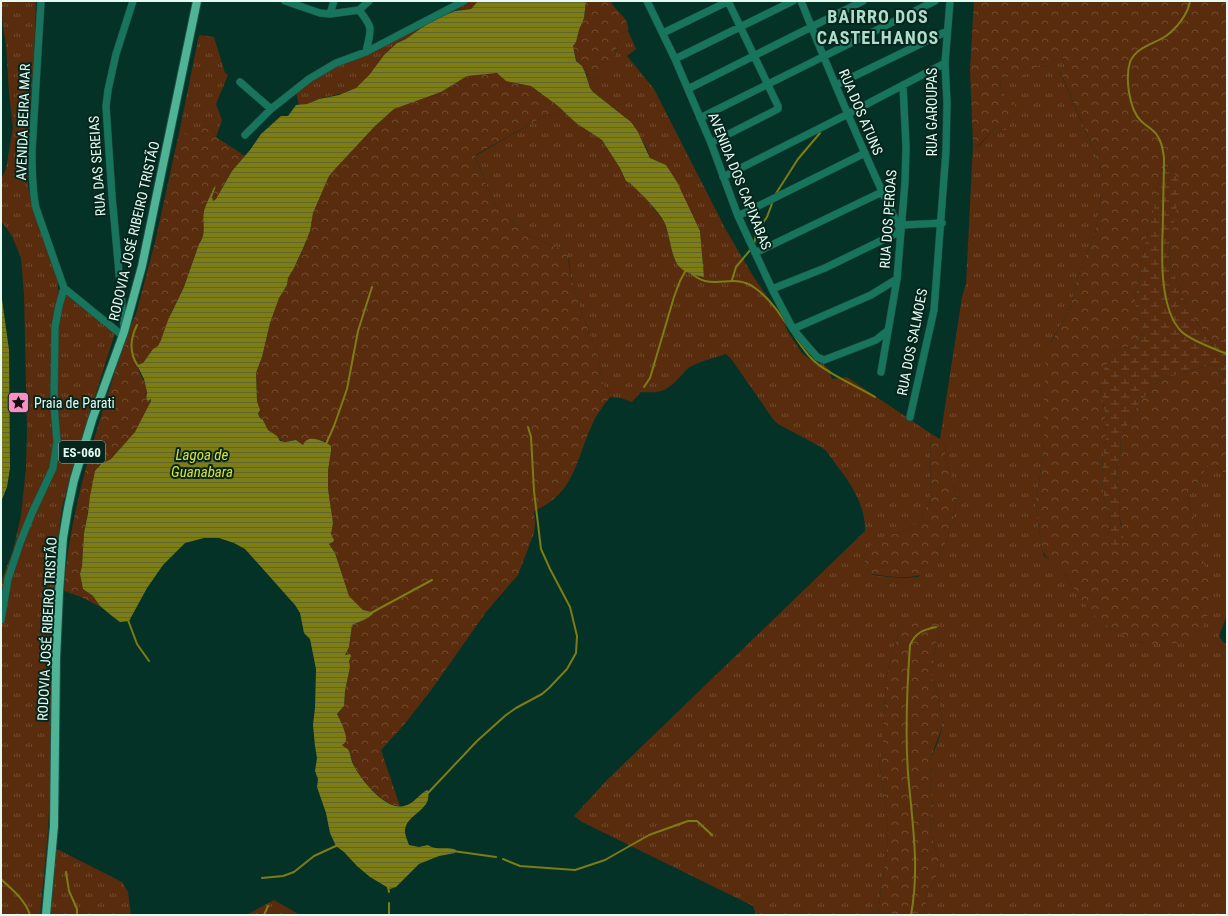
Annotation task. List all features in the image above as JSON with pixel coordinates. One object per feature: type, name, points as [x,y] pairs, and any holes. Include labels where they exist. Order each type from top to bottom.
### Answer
[{"type":"main road","name":"RODOVIA JOSÉ RIBEIRO TRISTÃO","points":[[46,915],[54,826],[56,659],[64,538],[74,480],[92,420],[124,334],[142,266],[197,1]]},
{"type":"street","name":"AVENIDA BEIRA MAR","points":[[41,1],[32,151],[34,196],[36,208],[64,288]]},
{"type":"street","name":"RUA DAS SEREIAS","points":[[124,334],[106,106],[116,54],[134,1]]},
{"type":"street","points":[[285,1],[320,13],[330,14],[359,10],[369,1]]},
{"type":"street","points":[[330,14],[334,1]]},
{"type":"street","points":[[245,135],[271,109],[309,79],[336,63],[366,52],[464,1]]},
{"type":"street","points":[[648,3],[657,1]]},
{"type":"street","points":[[663,33],[729,1],[778,106],[776,111],[711,143]]},
{"type":"street","points":[[675,59],[793,1]]},
{"type":"street","name":"RUA DOS ATUNS","points":[[801,1],[823,57],[882,192],[901,228]]},
{"type":"street","points":[[688,89],[863,1]]},
{"type":"street","points":[[700,118],[936,1]]},
{"type":"street","name":"RUA GAROUPAS","points":[[942,223],[947,103],[945,63],[950,1]]},
{"type":"street","name":"AVENIDA DOS CAPIXABAS","points":[[648,3],[675,59],[711,143],[738,216],[772,289],[793,329],[817,357],[824,360],[876,340],[887,331]]},
{"type":"street","points":[[359,10],[367,20],[371,29],[366,52]]},
{"type":"street","points":[[836,85],[947,31]]},
{"type":"street","points":[[723,177],[945,63]]},
{"type":"street","points":[[240,82],[271,109]]},
{"type":"street","name":"RUA DOS PEROAS","points":[[881,372],[897,279],[906,182],[903,85]]},
{"type":"street","points":[[738,216],[865,153]]},
{"type":"street","points":[[755,253],[882,192]]},
{"type":"street","points":[[772,289],[825,268],[901,228],[942,223]]},
{"type":"street","name":"RUA DOS SALMOES","points":[[910,417],[934,310],[942,223]]},
{"type":"street","points":[[793,329],[871,295],[897,279]]},
{"type":"street","points":[[1,620],[8,580],[20,543],[53,468],[57,442],[54,405],[55,327],[64,288],[124,334]]},
{"type":"green space","points":[[1,1],[36,1],[27,156],[28,187],[35,216],[58,280],[58,289],[115,333],[77,453],[62,507],[56,554],[52,614],[51,767],[48,831],[40,915],[1,915],[1,582],[13,550],[21,516],[26,468],[27,430],[24,294],[21,258],[12,236],[1,221],[1,179],[6,169],[13,127]]},
{"type":"green space","points":[[465,1],[478,1],[471,9],[456,10],[432,20],[406,39],[398,42],[384,55],[370,74],[356,88],[344,93],[321,98],[303,106],[299,105],[295,89],[315,74]]},
{"type":"green space","points":[[586,1],[611,1],[625,18],[628,26],[628,31],[620,34],[613,62],[595,79],[589,77],[582,66],[577,62],[573,47],[584,18]]},
{"type":"green space","points":[[974,1],[1227,1],[1227,338],[1219,341],[1209,338],[1188,311],[1173,271],[1168,253],[1180,185],[1170,166],[1163,169],[1159,179],[1156,201],[1146,239],[1135,300],[1142,326],[1141,337],[1138,344],[1116,350],[1097,380],[1101,390],[1105,414],[1106,440],[1103,455],[1102,477],[1104,498],[1111,521],[1108,535],[1122,526],[1119,516],[1120,503],[1116,472],[1120,455],[1121,438],[1138,405],[1156,383],[1162,379],[1214,364],[1218,371],[1220,384],[1227,394],[1227,478],[1216,465],[1208,465],[1188,498],[1197,530],[1197,538],[1214,599],[1198,638],[1184,642],[1154,644],[1135,641],[1119,633],[1103,623],[1094,615],[1064,573],[1046,557],[1042,549],[1035,501],[1039,483],[1044,442],[1046,352],[1070,308],[1079,272],[1095,234],[1101,195],[1101,171],[1060,71],[1065,66],[1061,51],[1048,67],[1039,65],[1020,79],[1003,76],[1000,82],[1003,95],[1015,103],[1016,116],[1006,130],[995,128],[978,146],[973,145],[970,70]]},
{"type":"green space","points":[[628,31],[636,49],[627,56],[654,89],[726,230],[753,276],[783,319],[788,332],[802,353],[817,365],[822,363],[831,371],[830,375],[832,379],[847,377],[930,433],[931,502],[921,514],[924,520],[897,534],[891,533],[864,559],[869,573],[878,576],[903,578],[918,577],[939,559],[952,523],[957,499],[945,455],[946,444],[940,439],[962,297],[966,284],[973,145],[979,146],[995,128],[1003,95],[1000,82],[1004,75],[1015,77],[1027,73],[1039,65],[1048,67],[1061,50],[1065,66],[1060,72],[1098,161],[1101,171],[1101,195],[1095,234],[1079,272],[1070,308],[1051,342],[1044,400],[1044,442],[1039,483],[1035,501],[1042,549],[1044,556],[1061,569],[1088,608],[1099,619],[1112,629],[1139,642],[1163,644],[1197,538],[1197,530],[1188,498],[1208,465],[1216,465],[1225,474],[1227,478],[1227,615],[1219,636],[1224,643],[1227,643],[1227,915],[924,915],[928,890],[935,880],[940,864],[933,841],[930,822],[933,805],[930,788],[932,778],[929,762],[938,742],[943,725],[940,705],[931,674],[939,629],[899,632],[889,664],[886,681],[883,748],[879,764],[888,817],[887,854],[882,878],[878,915],[755,915],[753,906],[582,822],[574,816],[606,781],[865,531],[862,509],[858,498],[847,479],[826,451],[778,424],[732,360],[726,354],[703,361],[690,367],[674,383],[662,391],[641,392],[632,402],[621,398],[610,397],[603,383],[598,356],[581,311],[571,277],[569,260],[563,249],[528,235],[493,201],[475,156],[541,118],[555,114],[558,112],[558,106],[576,123],[602,140],[620,168],[626,181],[630,182],[650,203],[666,226],[673,254],[678,265],[688,272],[704,277],[700,231],[666,165],[650,158],[647,149],[636,129],[625,117],[590,88],[586,73],[589,77],[595,79],[615,55],[620,34]]},
{"type":"green space","points":[[199,35],[214,37],[225,73],[228,75],[216,104],[222,120],[216,137],[211,124],[188,136],[179,133]]},
{"type":"green space","points":[[491,73],[499,74],[505,80],[531,86],[558,106],[558,112],[555,114],[541,118],[475,155],[493,201],[499,208],[528,235],[567,252],[571,277],[581,311],[598,356],[603,383],[610,397],[594,421],[577,464],[566,486],[548,504],[534,511],[534,533],[518,575],[486,612],[432,689],[403,726],[381,750],[400,806],[387,802],[374,792],[354,766],[350,752],[342,745],[346,739],[337,715],[344,706],[345,691],[350,667],[349,661],[351,656],[350,654],[344,655],[349,647],[352,625],[373,614],[372,612],[363,610],[349,596],[335,553],[329,544],[334,540],[331,534],[333,523],[328,489],[328,471],[331,451],[327,442],[308,439],[303,445],[296,440],[283,442],[268,430],[258,414],[260,412],[257,401],[256,373],[262,357],[270,323],[279,298],[287,285],[288,278],[304,246],[310,231],[313,213],[329,176],[375,126],[394,109],[441,92],[467,76]]},
{"type":"green space","points":[[211,124],[216,137],[245,156],[232,171],[216,199],[213,201],[212,197],[216,186],[214,187],[204,211],[204,231],[184,287],[172,311],[158,346],[153,349],[143,363],[138,364],[138,368],[147,388],[146,396],[148,401],[150,399],[151,401],[150,404],[135,432],[111,459],[99,465],[94,476],[84,533],[82,566],[80,574],[83,589],[93,596],[101,607],[81,597],[64,591],[72,527],[79,496],[87,464],[125,337],[136,314],[155,242],[179,133],[189,135]]},
{"type":"green space","points":[[1170,166],[1181,185],[1168,253],[1188,311],[1209,338],[1219,341],[1227,338],[1227,394],[1220,384],[1218,371],[1214,364],[1162,379],[1156,383],[1138,405],[1121,438],[1120,455],[1116,472],[1120,503],[1119,516],[1124,539],[1118,547],[1111,544],[1108,535],[1111,521],[1104,498],[1102,477],[1103,455],[1106,440],[1105,414],[1101,390],[1097,380],[1116,350],[1138,344],[1141,337],[1142,325],[1137,312],[1135,300],[1146,239],[1156,201],[1159,179],[1163,169]]},
{"type":"green space","points":[[930,433],[946,443],[945,455],[957,499],[952,523],[939,559],[929,573],[922,575],[899,577],[869,573],[864,559],[866,549],[879,539],[891,533],[897,534],[924,520],[921,514],[931,502]]},
{"type":"green space","points":[[936,621],[939,629],[931,674],[940,705],[943,725],[929,762],[932,778],[930,788],[933,805],[930,822],[933,841],[940,864],[935,880],[928,890],[924,915],[878,915],[882,878],[887,854],[888,817],[879,764],[883,748],[886,681],[889,664],[899,632],[906,623]]},
{"type":"green space","points":[[55,848],[122,882],[128,892],[131,915],[48,915]]},
{"type":"green space","points":[[274,900],[300,915],[246,915]]},
{"type":"water","name":"Lagoa de Guanabara","points":[[478,1],[586,1],[584,18],[576,42],[573,46],[576,61],[582,66],[590,88],[593,92],[631,122],[638,132],[650,158],[666,165],[677,182],[700,231],[704,277],[688,272],[678,265],[673,254],[666,227],[660,215],[630,183],[626,181],[620,168],[602,140],[576,123],[558,106],[531,86],[506,81],[497,73],[467,76],[441,92],[394,109],[375,126],[329,176],[313,213],[310,231],[304,246],[288,278],[287,285],[279,298],[270,323],[262,357],[256,373],[257,401],[260,410],[258,414],[268,430],[277,436],[280,441],[285,442],[296,440],[303,445],[306,440],[316,439],[331,446],[328,471],[328,489],[333,523],[331,534],[334,540],[329,544],[335,553],[349,596],[363,610],[372,612],[373,614],[352,625],[349,647],[345,655],[350,654],[351,656],[349,661],[350,667],[345,691],[344,706],[337,714],[346,737],[346,741],[342,745],[349,750],[353,764],[362,779],[375,793],[390,804],[404,806],[411,803],[427,790],[428,791],[427,802],[424,807],[412,818],[405,828],[409,845],[419,847],[428,845],[434,848],[449,848],[456,850],[455,853],[439,856],[419,864],[396,887],[390,889],[370,877],[357,866],[336,846],[330,833],[326,813],[317,787],[318,779],[315,771],[317,758],[313,725],[316,669],[310,639],[304,633],[300,613],[295,605],[245,549],[234,543],[219,538],[204,538],[185,543],[163,565],[147,588],[129,621],[120,622],[100,606],[93,596],[83,589],[80,574],[82,566],[84,533],[95,471],[101,464],[111,459],[135,432],[151,401],[151,399],[148,401],[146,396],[147,392],[144,379],[137,365],[143,363],[153,349],[158,346],[168,320],[184,287],[203,236],[204,211],[214,187],[216,186],[212,197],[213,201],[216,199],[232,171],[250,150],[261,134],[281,116],[288,116],[296,105],[307,104],[319,99],[339,95],[356,88],[370,74],[384,55],[397,43],[406,39],[431,21],[455,11],[471,9]]},
{"type":"water","points":[[1,292],[9,350],[10,468],[7,487],[1,502]]},
{"type":"waterway","points":[[1190,1],[1187,11],[1174,29],[1166,36],[1141,49],[1133,57],[1130,62],[1128,85],[1131,101],[1137,116],[1155,133],[1160,140],[1163,149],[1162,262],[1168,308],[1181,331],[1190,338],[1227,354]]},
{"type":"waterway","points":[[775,195],[798,159],[820,133]]},
{"type":"waterway","points":[[754,244],[757,231],[767,217],[773,201]]},
{"type":"waterway","points":[[732,280],[736,267],[751,249]]},
{"type":"waterway","points":[[644,387],[650,378],[674,297],[686,270]]},
{"type":"waterway","points":[[692,274],[705,281],[736,281],[749,284],[755,288],[771,303],[810,357],[831,373],[875,397]]},
{"type":"waterway","points":[[326,444],[347,389],[358,331],[372,287]]},
{"type":"waterway","points":[[137,325],[133,335],[132,351],[138,366]]},
{"type":"waterway","points":[[427,794],[477,741],[506,715],[542,694],[549,688],[567,669],[576,653],[577,636],[570,607],[541,549],[534,491],[531,437],[528,427]]},
{"type":"waterway","points":[[371,613],[432,580]]},
{"type":"waterway","points":[[128,620],[137,644],[149,661]]},
{"type":"waterway","points":[[911,915],[914,897],[915,862],[907,741],[907,693],[910,645],[917,634],[927,629],[936,627]]},
{"type":"waterway","points":[[503,859],[520,866],[575,870],[605,860],[649,835],[688,821],[697,821],[712,835]]},
{"type":"waterway","points":[[262,878],[283,876],[294,872],[314,856],[338,845]]},
{"type":"waterway","points":[[453,851],[496,857]]},
{"type":"waterway","points":[[66,872],[69,891],[77,909],[77,915]]},
{"type":"waterway","points":[[1,879],[22,899],[30,915]]},
{"type":"waterway","points":[[388,887],[389,892]]},
{"type":"waterway","points":[[389,903],[389,915]]},
{"type":"waterway","points":[[264,915],[268,906]]},
{"type":"place","name":"Praia de Parati","points":[[18,403]]},
{"type":"district","name":"BAIRRO DOS CASTELHANOS","points":[[878,27]]}]
